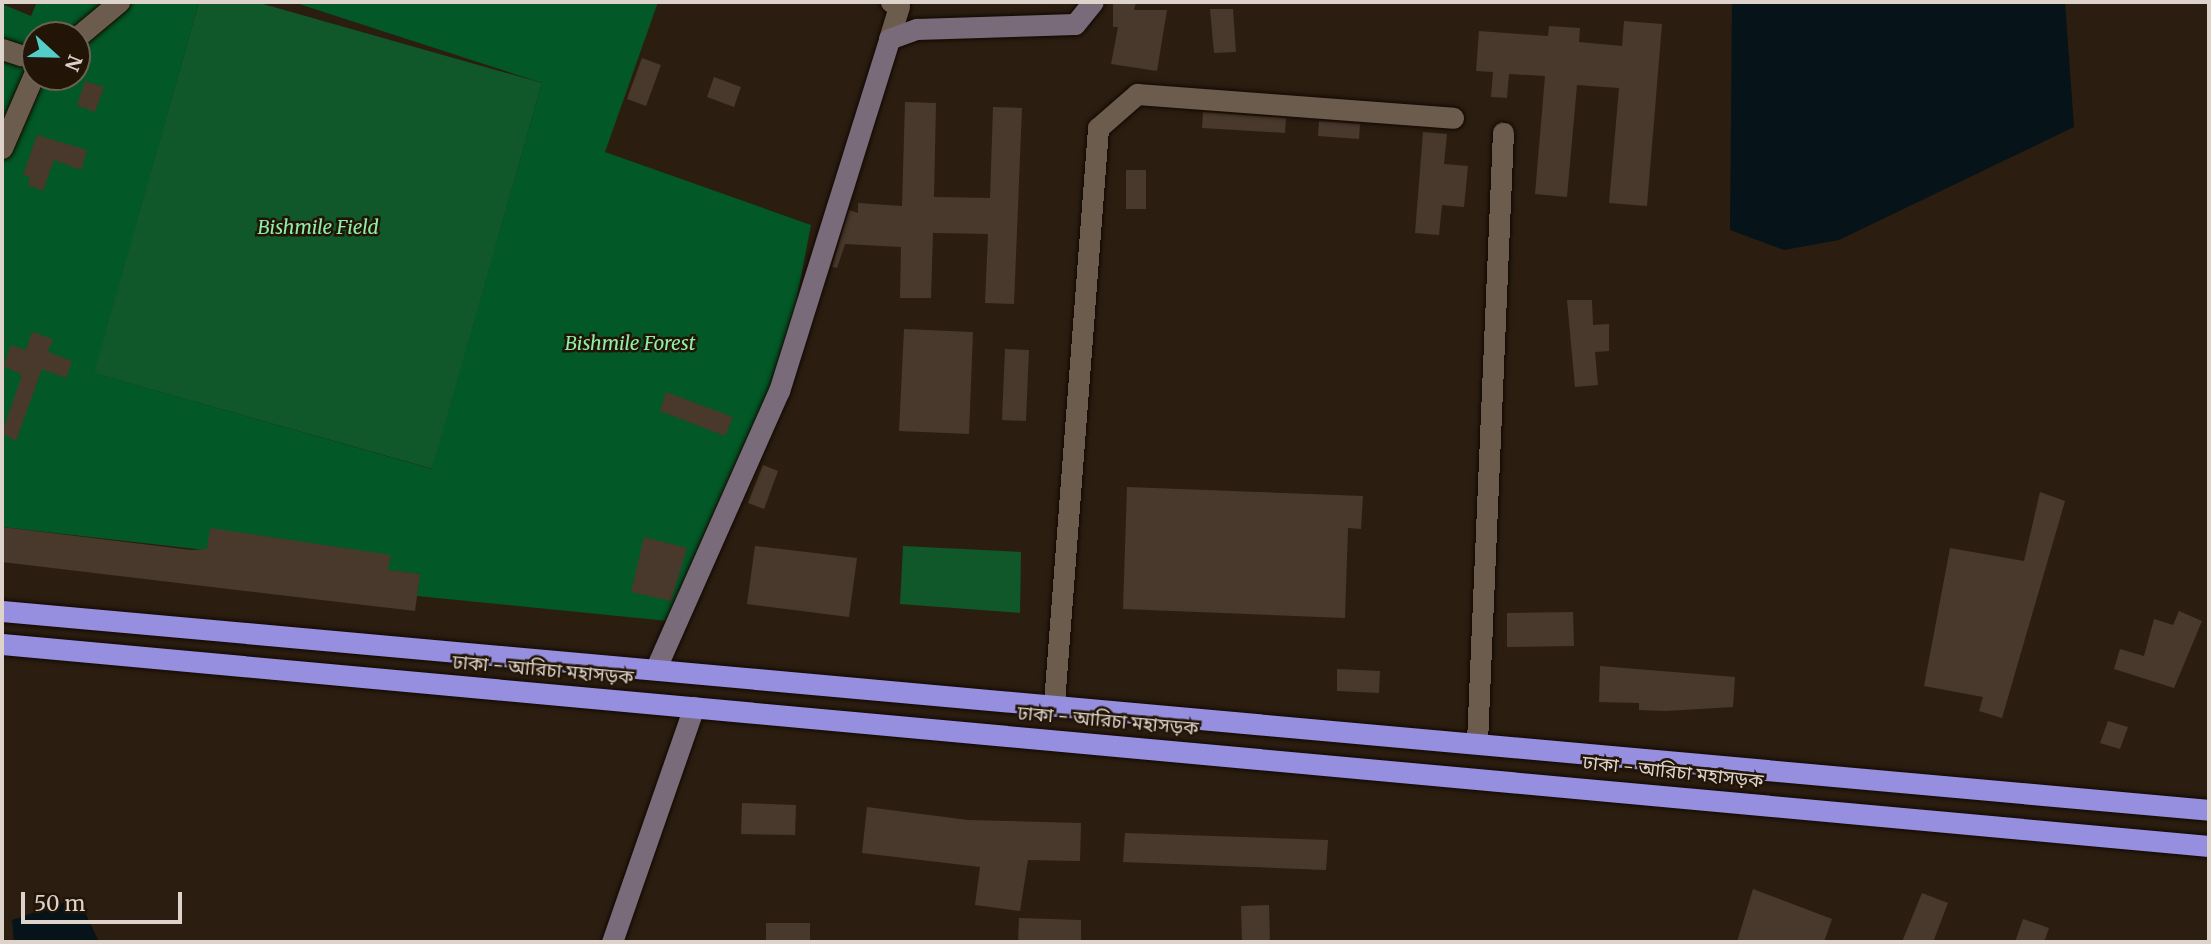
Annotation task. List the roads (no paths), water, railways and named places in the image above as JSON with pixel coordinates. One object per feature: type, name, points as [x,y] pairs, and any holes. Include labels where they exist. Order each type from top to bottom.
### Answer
[{"type":"highway","name":"ঢাকা - আরিচা মহাসড়ক","points":[[2,611],[1054,703],[2209,810]]},
{"type":"highway","name":"ঢাকা - আরিচা মহাসড়ক","points":[[2,644],[2209,846]]},
{"type":"street","points":[[91,25],[119,2]]},
{"type":"street","points":[[656,668],[779,391],[899,6],[891,2]]},
{"type":"street","points":[[889,39],[917,29],[1075,24],[1093,2]]},
{"type":"street","points":[[2,148],[27,91]]},
{"type":"street","points":[[1054,703],[1098,128],[1137,94],[1453,118]]},
{"type":"street","points":[[1476,742],[1503,134]]},
{"type":"street","points":[[612,942],[694,707]]},
{"type":"park label","name":"Bishmile Field","points":[[318,228]]},
{"type":"park label","name":"Bishmile Forest","points":[[630,344]]}]
